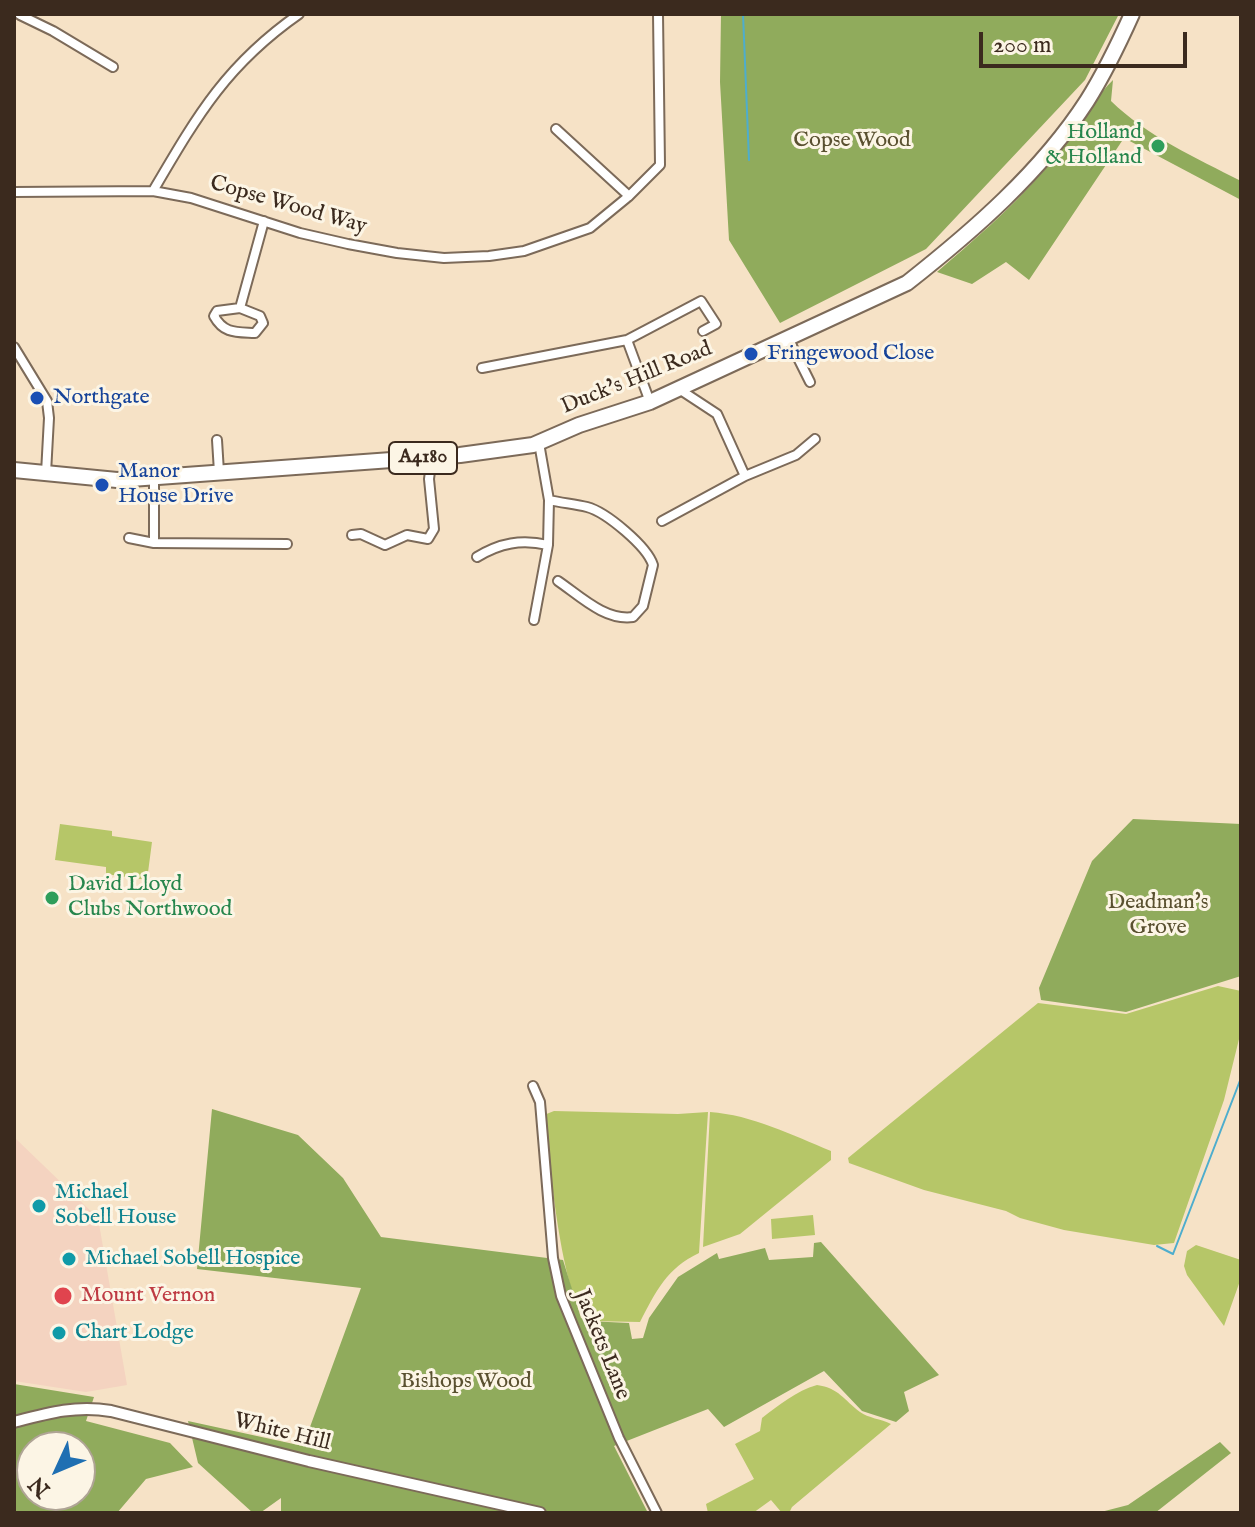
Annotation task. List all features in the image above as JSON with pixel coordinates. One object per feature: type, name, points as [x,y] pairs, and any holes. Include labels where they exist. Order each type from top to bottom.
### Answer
[{"type":"main road","name":"Duck's Hill Road","points":[[14,470],[117,480],[432,457],[539,443],[579,425],[650,402],[907,283],[1004,200],[1029,174],[1086,102],[1132,14]]},
{"type":"street","points":[[14,24],[20,14],[113,67]]},
{"type":"street","points":[[153,191],[203,106],[231,72],[271,33],[299,14]]},
{"type":"street","name":"Copse Wood Way","points":[[14,192],[153,191],[191,198],[300,233],[397,253],[444,258],[524,251],[590,228],[660,165],[658,14]]},
{"type":"street","points":[[556,129],[629,196]]},
{"type":"street","points":[[240,308],[264,221]]},
{"type":"street","points":[[482,368],[627,340],[701,301],[716,324],[703,331]]},
{"type":"street","points":[[240,308],[260,316],[263,323],[255,333],[228,331],[214,316],[217,311],[240,308]]},
{"type":"street","points":[[788,338],[810,382]]},
{"type":"street","points":[[627,340],[650,402]]},
{"type":"street","points":[[14,347],[47,401],[46,473]]},
{"type":"street","points":[[679,389],[717,414],[745,476]]},
{"type":"street","points":[[662,521],[745,476],[796,455],[815,439]]},
{"type":"street","points":[[217,440],[219,472]]},
{"type":"street","points":[[534,620],[548,545],[549,500],[539,443]]},
{"type":"street","points":[[352,535],[361,534],[385,545],[407,535],[428,539],[434,529],[429,479],[432,457]]},
{"type":"street","points":[[154,477],[154,543]]},
{"type":"street","points":[[549,500],[590,507],[609,518],[642,547],[653,565],[643,606],[633,617],[616,617],[597,608],[558,581]]},
{"type":"street","points":[[129,538],[154,543],[287,544]]},
{"type":"street","points":[[477,557],[494,547],[527,540],[548,545]]},
{"type":"street","name":"Jackets Lane","points":[[533,1086],[540,1102],[553,1258],[561,1296],[619,1438],[657,1513]]},
{"type":"street","name":"White Hill","points":[[14,1422],[60,1409],[88,1407],[540,1513]]},
{"type":"shaded area","name":"Mount Vernon","points":[[14,1137],[98,1218],[127,1385],[86,1392],[14,1381]]},
{"type":"green space","name":"Copse Wood","points":[[721,14],[1119,14],[1085,80],[926,249],[780,323],[729,240],[720,82]]},
{"type":"green space","points":[[1113,80],[1111,101],[1156,136],[1241,181],[1241,200],[1124,138],[1029,280],[1006,262],[972,284],[937,272],[1004,213],[1041,174]]},
{"type":"green space","name":"Deadman's Grove","points":[[1133,819],[1241,824],[1241,976],[1126,1012],[1041,1000],[1039,988],[1092,861]]},
{"type":"green space","points":[[60,824],[112,831],[112,836],[152,842],[147,880],[106,874],[106,867],[55,860]]},
{"type":"green space","points":[[1218,986],[1241,991],[1241,1031],[1224,1100],[1174,1243],[1154,1245],[1064,1230],[924,1190],[849,1163],[848,1158],[1038,1003],[1126,1014]]},
{"type":"green space","name":"Bishops Wood","points":[[212,1109],[298,1135],[343,1178],[381,1237],[563,1260],[581,1318],[629,1323],[632,1339],[643,1338],[649,1318],[678,1277],[717,1253],[719,1259],[765,1248],[769,1260],[813,1257],[814,1243],[821,1242],[939,1375],[904,1392],[909,1411],[896,1422],[862,1411],[824,1371],[724,1427],[708,1409],[614,1446],[648,1513],[281,1513],[281,1498],[260,1513],[253,1513],[198,1463],[188,1421],[303,1446],[361,1288],[197,1269]]},
{"type":"green space","points":[[554,1111],[708,1112],[699,1253],[670,1273],[640,1322],[589,1321],[579,1309],[564,1258],[553,1192],[544,1115]]},
{"type":"green space","points":[[710,1112],[741,1117],[787,1132],[831,1151],[831,1160],[740,1234],[703,1247]]},
{"type":"green space","points":[[813,1215],[815,1235],[772,1239],[771,1219]]},
{"type":"green space","points":[[1196,1245],[1241,1260],[1241,1278],[1224,1326],[1187,1275],[1184,1266],[1187,1251]]},
{"type":"green space","points":[[14,1384],[94,1397],[86,1421],[170,1443],[193,1467],[146,1479],[117,1513],[14,1513]]},
{"type":"green space","points":[[817,1385],[836,1392],[863,1414],[891,1424],[792,1507],[789,1513],[782,1513],[771,1500],[753,1513],[708,1513],[706,1504],[754,1479],[735,1444],[760,1431],[762,1418],[781,1403]]},
{"type":"green space","points":[[1220,1442],[1231,1453],[1155,1513],[1097,1513],[1128,1505]]},
{"type":"waterway","points":[[743,14],[749,160]]},
{"type":"waterway","points":[[1157,1246],[1173,1254],[1241,1078]]},
{"type":"place","name":"Holland & Holland","points":[[1158,146]]},
{"type":"place","name":"Fringewood Close","points":[[751,354]]},
{"type":"place","name":"Northgate","points":[[37,398]]},
{"type":"place","name":"Manor House Drive","points":[[102,485]]},
{"type":"place","name":"David Lloyd Clubs Northwood","points":[[52,898]]},
{"type":"place","name":"Michael Sobell House","points":[[39,1206]]},
{"type":"place","name":"Michael Sobell Hospice","points":[[69,1259]]},
{"type":"place","name":"Mount Vernon","points":[[63,1296]]},
{"type":"place","name":"Chart Lodge","points":[[59,1333]]}]
